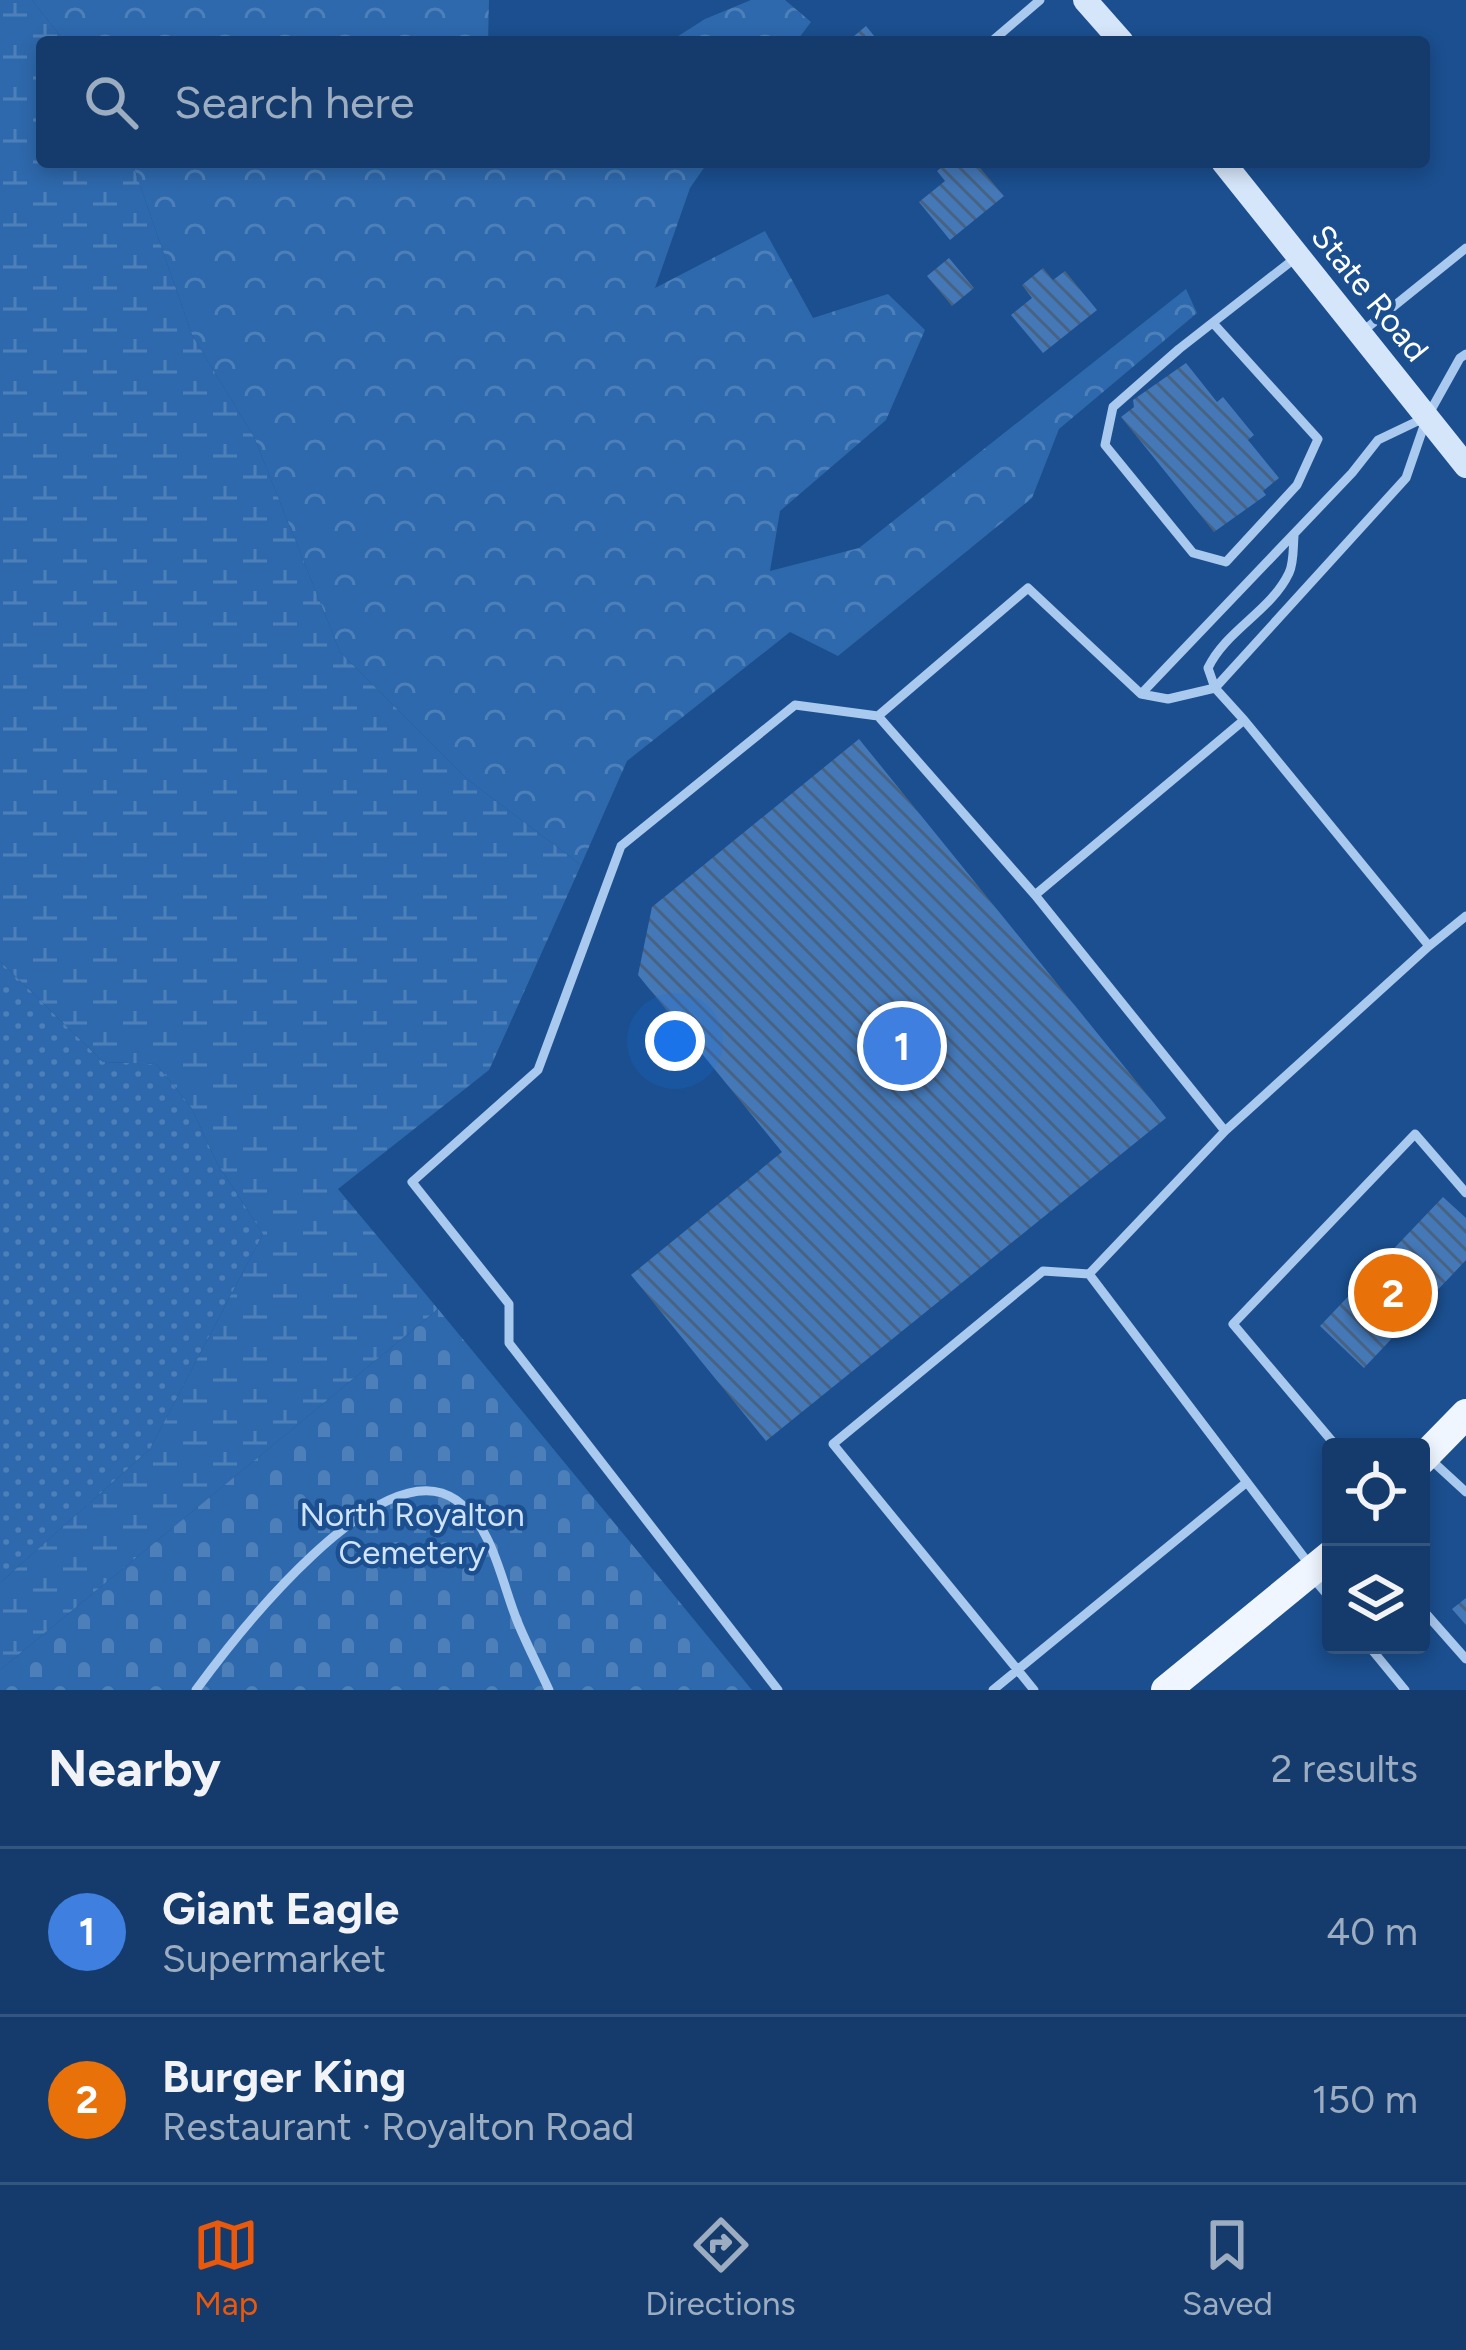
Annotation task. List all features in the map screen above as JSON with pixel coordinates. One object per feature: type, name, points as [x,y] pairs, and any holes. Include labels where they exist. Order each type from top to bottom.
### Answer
[{"type":"main road","points":[[1085,0],[1117,36]]},
{"type":"main road","name":"State Road","points":[[1228,168],[1466,466]]},
{"type":"main road","points":[[1430,1452],[1466,1414]]},
{"type":"main road","points":[[1166,1690],[1319,1567]]},
{"type":"lane","points":[[999,36],[1040,0]]},
{"type":"lane","points":[[1360,333],[1466,248]]},
{"type":"lane","points":[[1213,323],[1318,439],[1297,485],[1226,562],[1192,553],[1105,445],[1113,407],[1213,323],[1298,256]]},
{"type":"lane","points":[[878,716],[1028,588],[1141,694],[1168,699],[1215,688],[1406,478],[1427,417],[1466,354]]},
{"type":"lane","points":[[1141,694],[1294,536],[1378,440],[1427,417]]},
{"type":"lane","points":[[1294,536],[1291,571],[1208,668],[1215,688],[1429,946]]},
{"type":"lane","points":[[778,1690],[508,1343],[509,1304],[412,1181],[538,1070],[621,846],[795,705],[878,716],[1035,895],[1226,1130]]},
{"type":"lane","points":[[1035,895],[1244,720]]},
{"type":"lane","points":[[1089,1274],[1226,1130],[1466,916]]},
{"type":"lane","points":[[1328,1438],[1233,1324],[1414,1134],[1466,1193]]},
{"type":"lane","points":[[1034,1690],[832,1444],[1043,1271],[1089,1274],[1247,1482],[1319,1567]]},
{"type":"lane","points":[[1430,1463],[1466,1492]]},
{"type":"lane","points":[[993,1690],[1247,1482]]},
{"type":"lane","points":[[196,1690],[247,1625],[306,1562],[367,1509],[400,1495],[431,1491],[455,1499],[479,1526],[549,1690]]},
{"type":"lane","points":[[1430,1618],[1466,1659]]},
{"type":"lane","points":[[1375,1654],[1405,1690]]},
{"type":"green space","points":[[0,0],[32,0],[60,36],[36,36],[36,168],[134,168],[192,335],[254,437],[340,652],[467,779],[581,865],[489,1070],[338,1189],[438,1309],[0,1670],[0,1583],[150,1449],[263,1234],[217,1163],[191,1107],[156,1064],[103,1062],[0,961]]},
{"type":"green space","points":[[32,0],[489,0],[488,36],[60,36]]},
{"type":"green space","points":[[751,0],[785,0],[811,22],[800,36],[678,36]]},
{"type":"green space","points":[[134,168],[704,168],[690,188],[655,288],[765,231],[813,318],[888,294],[925,330],[886,420],[780,511],[770,571],[859,548],[1186,289],[1197,313],[1059,429],[1032,498],[838,656],[790,632],[627,761],[581,865],[467,779],[340,652],[254,437],[192,335]]},
{"type":"green space","points":[[0,961],[103,1062],[156,1064],[191,1107],[217,1163],[263,1234],[150,1449],[0,1583]]},
{"type":"green space","name":"North Royalton Cemetery","points":[[438,1309],[752,1690],[0,1690],[0,1670]]},
{"type":"building","points":[[866,26],[874,36],[854,36]]},
{"type":"building","points":[[980,168],[1004,196],[950,240],[919,202],[945,181],[937,171]]},
{"type":"building","points":[[949,258],[974,288],[952,306],[927,276]]},
{"type":"building","points":[[1043,268],[1053,280],[1065,271],[1097,310],[1043,353],[1011,315],[1032,298],[1022,285]]},
{"type":"building","points":[[1186,363],[1217,402],[1223,397],[1254,435],[1248,440],[1279,478],[1263,491],[1266,495],[1214,532],[1121,417],[1134,407],[1133,400]]},
{"type":"building","points":[[859,739],[1166,1118],[766,1441],[631,1275],[782,1152],[638,975],[652,907]]},
{"type":"building","points":[[1443,1197],[1466,1218],[1466,1260],[1364,1368],[1320,1326]]},
{"type":"building","points":[[1466,1598],[1466,1625],[1452,1609]]},
{"type":"place","name":"Giant Eagle","points":[[902,1046]]},
{"type":"place","name":"Burger King","points":[[1393,1293]]}]
